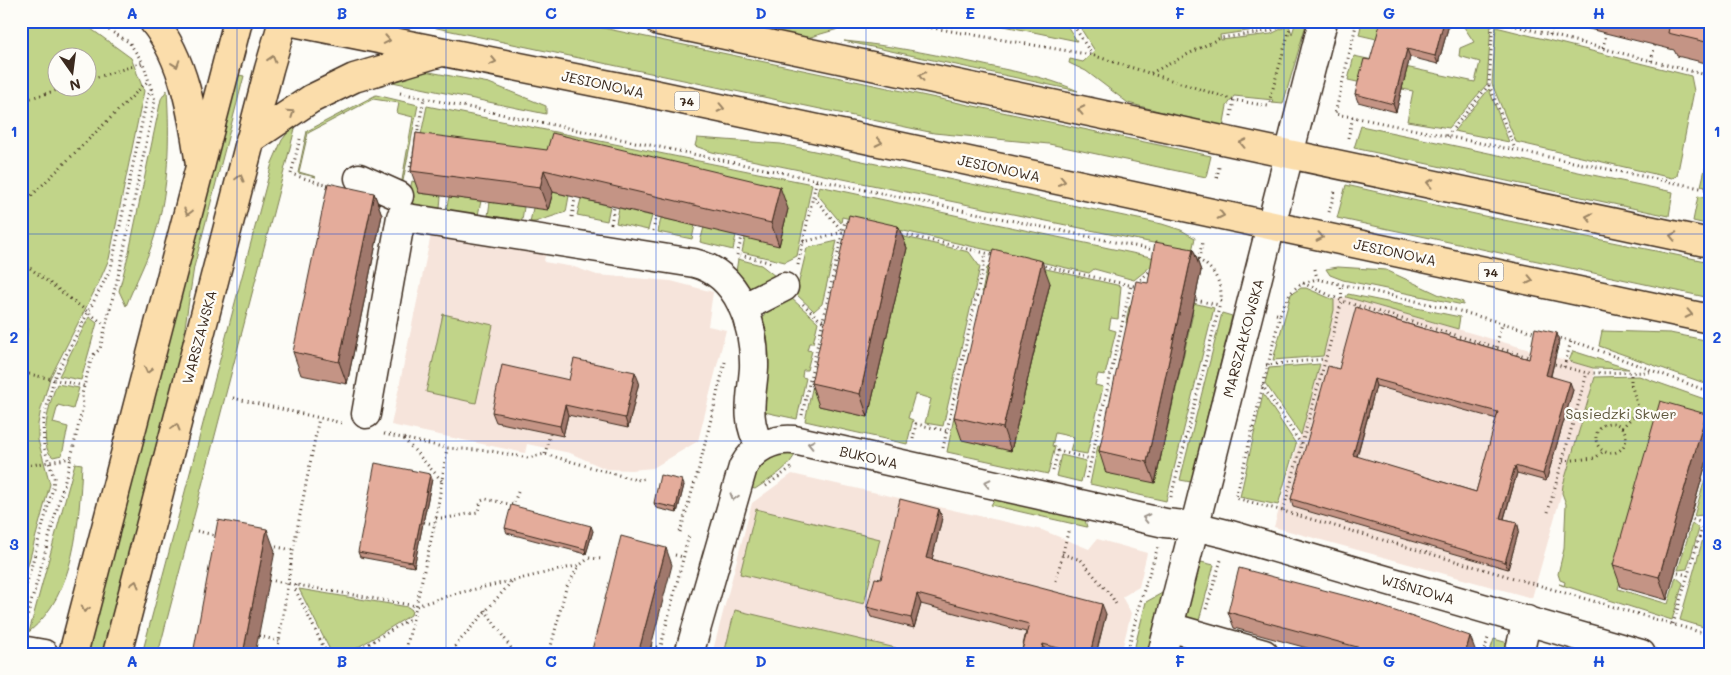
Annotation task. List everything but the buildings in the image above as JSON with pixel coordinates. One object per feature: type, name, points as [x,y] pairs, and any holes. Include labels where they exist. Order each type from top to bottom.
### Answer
[{"type":"main road","points":[[153,21],[167,40],[180,76],[194,124],[200,165]]},
{"type":"main road","points":[[73,654],[238,21]]},
{"type":"main road","name":"WARSZAWSKA","points":[[117,654],[250,140],[283,21]]},
{"type":"main road","name":"JESIONOWA","points":[[288,21],[445,51],[1710,319]]},
{"type":"main road","points":[[659,21],[1710,244]]},
{"type":"main road","points":[[250,140],[311,99],[354,78],[445,51]]},
{"type":"street","name":"MARSZAŁKOWSKA","points":[[1162,654],[1323,21]]},
{"type":"street","points":[[359,178],[403,188]]},
{"type":"street","points":[[362,423],[401,217],[703,265],[724,278],[743,308],[749,326],[754,356],[750,424],[761,447]]},
{"type":"street","points":[[743,308],[793,285]]},
{"type":"street","name":"BUKOWA","points":[[689,654],[742,471],[747,460],[761,447],[782,439],[794,440],[1164,523],[1194,526]]},
{"type":"street","name":"WIŚNIOWA","points":[[1194,526],[1641,654]]},
{"type":"street","points":[[1518,654],[1527,620]]},
{"type":"street","points":[[1169,627],[1264,654]]},
{"type":"street","points":[[22,642],[44,654]]},
{"type":"path","points":[[22,642],[71,458],[83,406],[82,394],[84,386],[92,356],[100,349],[121,264],[155,100],[143,63],[129,42],[93,21]]},
{"type":"path","points":[[892,21],[1092,55],[1234,100],[1268,106],[1291,21]]},
{"type":"path","points":[[930,28],[933,21]]},
{"type":"path","points":[[1071,21],[1092,55]]},
{"type":"path","points":[[1150,73],[1220,38],[1271,31],[1291,21]]},
{"type":"path","points":[[1357,21],[1335,114],[1353,116],[1710,190]]},
{"type":"path","points":[[1493,21],[1489,85],[1515,150]]},
{"type":"path","points":[[1497,21],[1710,76]]},
{"type":"path","points":[[1550,35],[1553,21]]},
{"type":"path","points":[[1603,48],[1606,33]]},
{"type":"path","points":[[1651,61],[1655,45]]},
{"type":"path","points":[[98,77],[143,63]]},
{"type":"path","points":[[1704,74],[1706,63]]},
{"type":"path","points":[[21,206],[149,80]]},
{"type":"path","points":[[1447,136],[1489,85]]},
{"type":"path","points":[[21,604],[53,488],[54,478],[44,448],[43,423],[54,378],[110,268],[147,99],[152,88]]},
{"type":"path","points":[[390,91],[625,141],[817,178],[1160,251]]},
{"type":"path","points":[[21,101],[48,93]]},
{"type":"path","points":[[403,188],[424,98]]},
{"type":"path","points":[[1229,123],[1234,100]]},
{"type":"path","points":[[1347,140],[1353,116]]},
{"type":"path","points":[[302,133],[291,174],[319,183]]},
{"type":"path","points":[[817,178],[793,285],[820,319],[831,322]]},
{"type":"path","points":[[1329,214],[1337,183]]},
{"type":"path","points":[[813,196],[843,232]]},
{"type":"path","points":[[571,218],[575,198]]},
{"type":"path","points":[[610,226],[614,207]]},
{"type":"path","points":[[805,403],[845,221],[855,223]]},
{"type":"path","points":[[803,242],[843,232]]},
{"type":"path","points":[[892,232],[996,255]]},
{"type":"path","points":[[737,255],[742,237]]},
{"type":"path","points":[[1199,259],[1202,243]]},
{"type":"path","points":[[21,251],[26,265],[105,325]]},
{"type":"path","points":[[944,442],[986,253]]},
{"type":"path","points":[[1174,483],[1220,303],[1221,289],[1215,274],[1199,259],[1184,256]]},
{"type":"path","points":[[836,264],[843,266]]},
{"type":"path","points":[[1034,264],[1143,288]]},
{"type":"path","points":[[1085,486],[1132,286],[1155,266]]},
{"type":"path","points":[[1315,269],[1317,279]]},
{"type":"path","points":[[1710,392],[1571,341],[1502,324],[1456,310],[1317,279],[1303,283],[1288,295],[1280,315],[1266,365],[1236,498],[1710,635]]},
{"type":"path","points":[[1303,283],[1342,301],[1538,359]]},
{"type":"path","points":[[1283,511],[1342,301],[1341,284]]},
{"type":"path","points":[[976,296],[983,297]]},
{"type":"path","points":[[1181,297],[1228,303]]},
{"type":"path","points":[[1268,312],[1280,315]]},
{"type":"path","points":[[1496,347],[1502,324]]},
{"type":"path","points":[[1564,367],[1571,341]]},
{"type":"path","points":[[964,351],[970,352]]},
{"type":"path","points":[[680,532],[699,468],[727,354]]},
{"type":"path","points":[[1266,365],[1326,359]]},
{"type":"path","points":[[1547,362],[1587,373],[1653,372]]},
{"type":"path","points":[[1112,367],[1118,368]]},
{"type":"path","points":[[1622,428],[1639,410],[1631,384],[1631,372]]},
{"type":"path","points":[[24,373],[84,386]]},
{"type":"path","points":[[1548,512],[1587,373]]},
{"type":"path","points":[[811,376],[818,378]]},
{"type":"path","points":[[1262,384],[1302,445]]},
{"type":"path","points":[[233,398],[319,418],[362,423],[404,439],[447,448],[491,451],[528,458],[545,454],[636,480],[647,478]]},
{"type":"path","points":[[952,407],[961,409]]},
{"type":"path","points":[[1102,412],[1108,414]]},
{"type":"path","points":[[277,654],[287,583],[319,418]]},
{"type":"path","points":[[1563,461],[1595,458],[1604,451],[1617,452],[1624,446],[1626,437],[1622,428],[1610,423],[1600,428],[1597,442],[1604,451]]},
{"type":"path","points":[[911,447],[916,424],[947,431]]},
{"type":"path","points":[[545,454],[550,434]]},
{"type":"path","points":[[404,439],[442,481]]},
{"type":"path","points":[[1096,439],[1104,441]]},
{"type":"path","points":[[405,654],[436,518],[447,448]]},
{"type":"path","points":[[1052,478],[1058,451],[1091,459]]},
{"type":"path","points":[[21,467],[71,458]]},
{"type":"path","points":[[763,487],[793,467]]},
{"type":"path","points":[[436,518],[478,512],[481,502],[486,499],[513,505],[518,492]]},
{"type":"path","points":[[1673,624],[1710,502]]},
{"type":"path","points":[[1688,518],[1704,523]]},
{"type":"path","points":[[424,522],[434,524]]},
{"type":"path","points":[[1061,526],[1076,529]]},
{"type":"path","points":[[1056,581],[1069,527]]},
{"type":"path","points":[[197,531],[226,538]]},
{"type":"path","points":[[659,654],[689,535]]},
{"type":"path","points":[[1127,654],[1140,602],[1159,542]]},
{"type":"path","points":[[264,545],[293,550]]},
{"type":"path","points":[[1149,547],[1158,549]]},
{"type":"path","points":[[1062,554],[1081,560],[1112,597],[1117,606]]},
{"type":"path","points":[[675,555],[683,557]]},
{"type":"path","points":[[1202,636],[1202,624],[1222,556]]},
{"type":"path","points":[[548,654],[566,588],[580,565],[589,558],[602,558]]},
{"type":"path","points":[[269,580],[416,606],[454,594],[580,565]]},
{"type":"path","points":[[1672,572],[1688,576]]},
{"type":"path","points":[[448,654],[485,610],[514,580]]},
{"type":"path","points":[[296,585],[295,589],[327,654]]},
{"type":"path","points":[[666,590],[675,592]]},
{"type":"path","points":[[485,610],[515,654]]},
{"type":"path","points":[[352,654],[408,620],[412,620]]},
{"type":"path","points":[[1483,654],[1488,635]]},
{"type":"path","points":[[259,636],[279,641]]},
{"type":"path","points":[[652,646],[660,648]]},
{"type":"shaded area","points":[[432,230],[545,255],[544,262],[574,267],[597,275],[671,281],[713,292],[708,326],[726,330],[698,441],[653,468],[631,470],[606,469],[570,453],[527,444],[525,453],[391,425]]},
{"type":"shaded area","points":[[1346,297],[1593,368],[1594,378],[1532,598],[1274,527],[1323,356],[1334,310],[1334,300]]},
{"type":"shaded area","points":[[792,474],[1042,530],[1089,549],[1097,539],[1147,553],[1139,587],[1122,597],[1131,613],[1121,654],[712,654],[752,503]]},
{"type":"green space","points":[[21,21],[83,23],[131,58],[144,91],[109,259],[50,378],[41,409],[38,424],[38,440],[50,484],[21,591],[21,384],[28,325],[26,265],[21,251]]},
{"type":"green space","points":[[404,21],[570,21],[1211,156],[1206,177],[1049,144],[934,133]]},
{"type":"green space","points":[[720,21],[852,21],[859,23],[800,40]]},
{"type":"green space","points":[[980,21],[1064,21],[1077,41]]},
{"type":"green space","points":[[1076,21],[1284,21],[1268,28],[1220,35],[1221,40],[1271,34],[1289,25],[1292,34],[1296,21],[1307,21],[1283,104],[1272,103],[1273,100],[1234,96],[1227,106],[1223,128],[1128,103],[1086,71],[1069,63],[1070,59],[1083,62],[1095,51]]},
{"type":"green space","points":[[1362,21],[1386,21],[1381,40],[1359,35]]},
{"type":"green space","points":[[1455,21],[1481,21],[1491,24],[1487,84],[1449,128],[1407,121],[1413,91],[1402,89],[1405,77],[1362,83],[1348,80],[1354,56],[1475,82],[1480,62],[1459,56],[1460,48],[1474,42],[1464,27]]},
{"type":"green space","points":[[1496,27],[1691,76],[1694,91],[1677,176],[1672,178],[1516,142],[1492,84]]},
{"type":"green space","points":[[844,41],[909,50],[1015,71],[1053,81],[1078,91]]},
{"type":"green space","points":[[424,71],[489,83],[546,106],[546,114],[378,79]]},
{"type":"green space","points":[[239,75],[244,76],[194,267],[178,373],[106,654],[88,654],[170,330]]},
{"type":"green space","points":[[1489,89],[1509,142],[1454,131]]},
{"type":"green space","points":[[167,90],[168,145],[166,182],[160,218],[152,244],[126,306],[119,291],[161,99]]},
{"type":"green space","points":[[376,95],[418,105],[402,186],[413,117],[397,113],[399,103],[373,99],[308,133],[299,172],[316,177],[298,173],[307,131]]},
{"type":"green space","points":[[427,106],[812,184],[797,256],[785,262],[742,252],[745,238],[560,155],[419,193],[441,196],[440,209],[407,204],[412,181],[415,182],[415,163]]},
{"type":"green space","points":[[297,121],[158,654],[142,654],[272,163],[282,140]]},
{"type":"green space","points":[[1361,126],[1673,192],[1669,216],[1354,148]]},
{"type":"green space","points":[[697,138],[781,144],[1162,224],[1181,230],[1195,238],[1192,251],[712,152],[695,146]]},
{"type":"green space","points":[[1710,148],[1710,188],[1701,186]]},
{"type":"green space","points":[[1346,185],[1484,216],[1710,262],[1710,298],[1337,218]]},
{"type":"green space","points":[[819,186],[1160,259],[1134,280],[1094,269],[1089,273],[842,217],[841,223],[817,194]]},
{"type":"green space","points":[[553,192],[569,196],[566,212],[530,222],[533,208]]},
{"type":"green space","points":[[1698,196],[1710,199],[1710,225],[1693,221]]},
{"type":"green space","points":[[449,197],[481,201],[478,215],[446,210]]},
{"type":"green space","points":[[581,199],[610,206],[607,221],[577,215]]},
{"type":"green space","points":[[490,202],[524,207],[522,220],[488,216]]},
{"type":"green space","points":[[619,208],[652,216],[648,230],[616,223]]},
{"type":"green space","points":[[661,218],[695,225],[692,239],[658,232]]},
{"type":"green space","points":[[704,227],[736,235],[733,250],[700,242]]},
{"type":"green space","points":[[862,227],[969,252],[980,267],[943,426],[925,423],[931,399],[915,394],[908,418],[913,420],[907,444],[805,421],[814,380],[819,406],[868,417]]},
{"type":"green space","points":[[837,241],[822,304],[814,311],[796,294],[807,248]]},
{"type":"green space","points":[[738,259],[761,265],[775,276],[770,282],[748,292],[735,278]]},
{"type":"green space","points":[[1002,259],[1121,286],[1118,319],[1111,318],[1109,329],[1116,331],[1105,375],[1098,374],[1095,385],[1103,387],[1087,454],[1070,451],[1074,437],[1055,433],[1052,446],[1055,447],[1048,474],[947,452],[955,412],[968,415],[1011,451],[1050,283],[996,296],[982,292],[987,268]]},
{"type":"green space","points":[[1338,267],[1386,270],[1440,295],[1463,302],[1463,305],[1343,280],[1330,275],[1326,269]]},
{"type":"green space","points":[[1301,288],[1306,288],[1334,300],[1334,310],[1323,356],[1273,360],[1291,294]]},
{"type":"green space","points":[[1143,291],[1214,308],[1166,501],[1090,484],[1098,445],[1112,448],[1155,483],[1193,313],[1144,302],[1139,326],[1126,323],[1129,307],[1142,298]]},
{"type":"green space","points":[[1348,294],[1460,317],[1458,329],[1346,297]]},
{"type":"green space","points":[[791,298],[818,322],[813,343],[809,343],[807,350],[812,351],[807,370],[803,370],[802,377],[806,378],[797,419],[764,412],[758,398],[763,318],[767,309]]},
{"type":"green space","points":[[1222,313],[1232,316],[1191,482],[1180,480]]},
{"type":"green space","points":[[443,314],[493,325],[476,403],[426,392]]},
{"type":"green space","points":[[89,317],[97,323],[81,380],[59,376]]},
{"type":"green space","points":[[1602,331],[1670,333],[1710,341],[1710,385],[1599,346]]},
{"type":"green space","points":[[1573,351],[1629,369],[1593,368],[1569,361]]},
{"type":"green space","points":[[1320,364],[1301,435],[1265,383],[1269,368]]},
{"type":"green space","name":"Sąsiedzki Skwer","points":[[1639,376],[1710,401],[1710,434],[1667,421],[1618,589],[1668,604],[1676,577],[1683,583],[1672,620],[1564,586],[1565,582],[1560,580],[1558,574],[1564,549],[1566,504],[1562,493],[1563,485],[1595,377]]},
{"type":"green space","points":[[57,384],[79,388],[73,409],[58,405],[53,423],[68,427],[62,455],[53,457],[48,452],[45,433],[48,411]]},
{"type":"green space","points":[[1263,394],[1296,444],[1278,505],[1240,497]]},
{"type":"green space","points":[[797,450],[785,468],[755,489],[748,487],[757,471],[767,461]]},
{"type":"green space","points":[[1061,455],[1086,461],[1081,482],[1056,476]]},
{"type":"green space","points":[[75,463],[82,464],[79,509],[72,555],[66,577],[57,597],[45,616],[29,632]]},
{"type":"green space","points":[[1708,469],[1710,493],[1703,515],[1694,516]]},
{"type":"green space","points":[[997,495],[1083,513],[1087,527],[991,505]]},
{"type":"green space","points":[[756,509],[880,539],[864,604],[740,574]]},
{"type":"green space","points":[[1710,514],[1710,629],[1680,620]]},
{"type":"green space","points":[[1692,523],[1699,529],[1687,569],[1678,570]]},
{"type":"green space","points":[[1201,562],[1214,565],[1197,628],[1185,618]]},
{"type":"green space","points":[[299,589],[408,607],[412,610],[411,615],[347,654],[332,654]]},
{"type":"green space","points":[[1164,592],[1148,654],[1133,654],[1146,602]]},
{"type":"green space","points":[[735,610],[896,648],[895,654],[724,654]]},
{"type":"green space","points":[[1494,639],[1515,645],[1512,654],[1489,654]]}]
